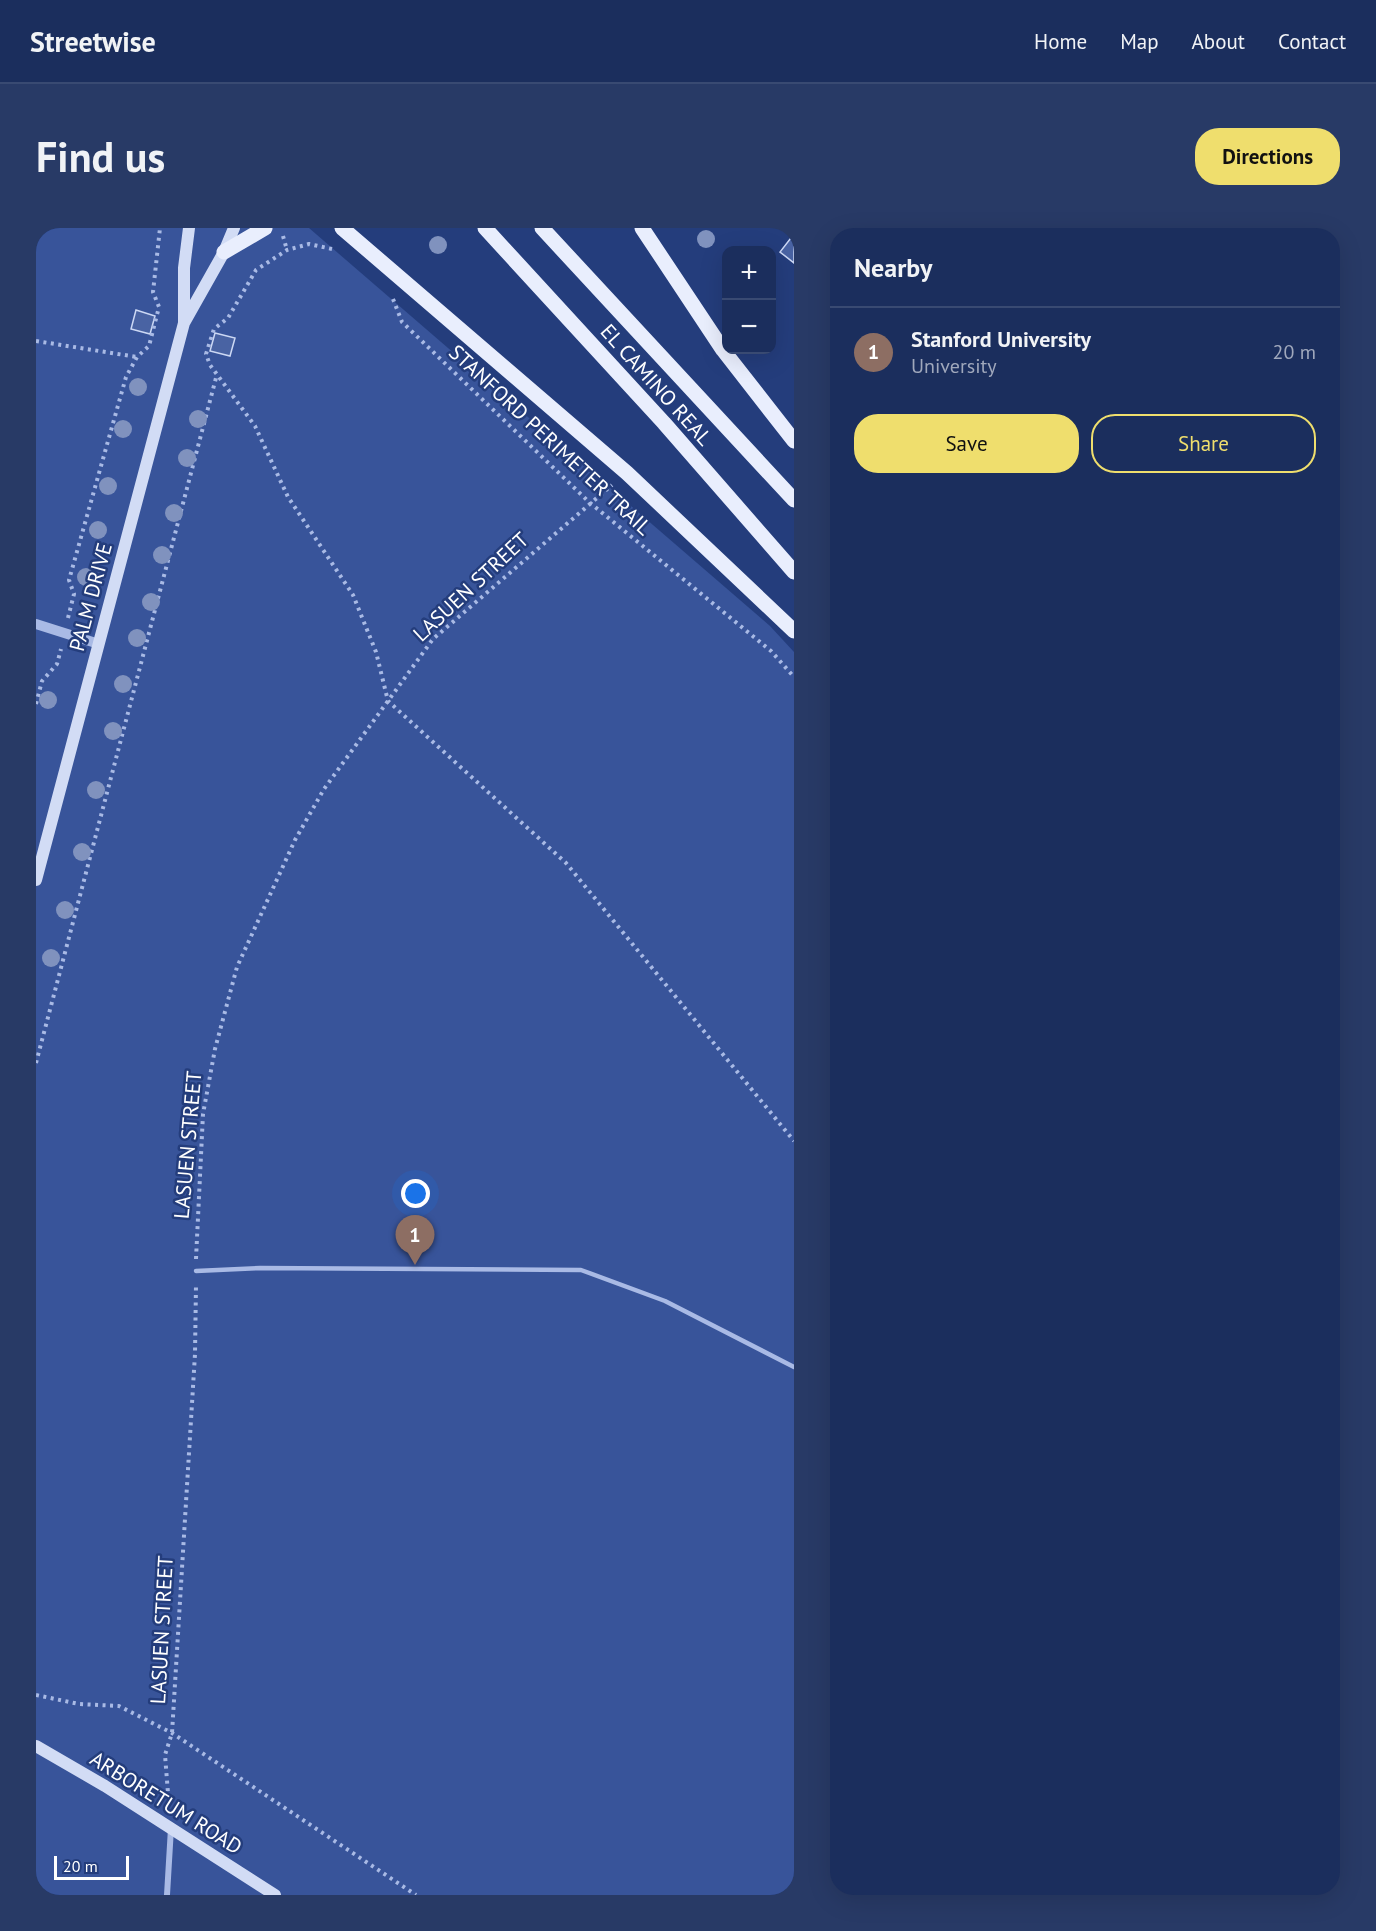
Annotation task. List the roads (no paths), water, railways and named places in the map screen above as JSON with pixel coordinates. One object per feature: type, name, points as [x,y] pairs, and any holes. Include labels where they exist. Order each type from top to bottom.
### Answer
[{"type":"main road","name":"PALM DRIVE","points":[[184,323],[184,268],[189,228]]},
{"type":"main road","name":"PALM DRIVE","points":[[36,880],[184,323],[224,252],[234,228]]},
{"type":"main road","points":[[224,252],[265,228]]},
{"type":"main road","points":[[342,228],[627,472],[794,631]]},
{"type":"main road","name":"EL CAMINO REAL","points":[[485,228],[664,423],[794,572]]},
{"type":"main road","name":"EL CAMINO REAL","points":[[542,228],[794,500]]},
{"type":"main road","points":[[642,228],[723,350],[794,441]]},
{"type":"main road","name":"ARBORETUM ROAD","points":[[36,1746],[171,1828],[275,1895]]},
{"type":"street","points":[[36,624],[99,644]]},
{"type":"street","points":[[167,1895],[171,1828]]},
{"type":"lane","points":[[196,1271],[260,1268],[581,1270],[665,1301],[794,1367]]},
{"type":"place","name":"Stanford University","points":[[415,1265]]}]
